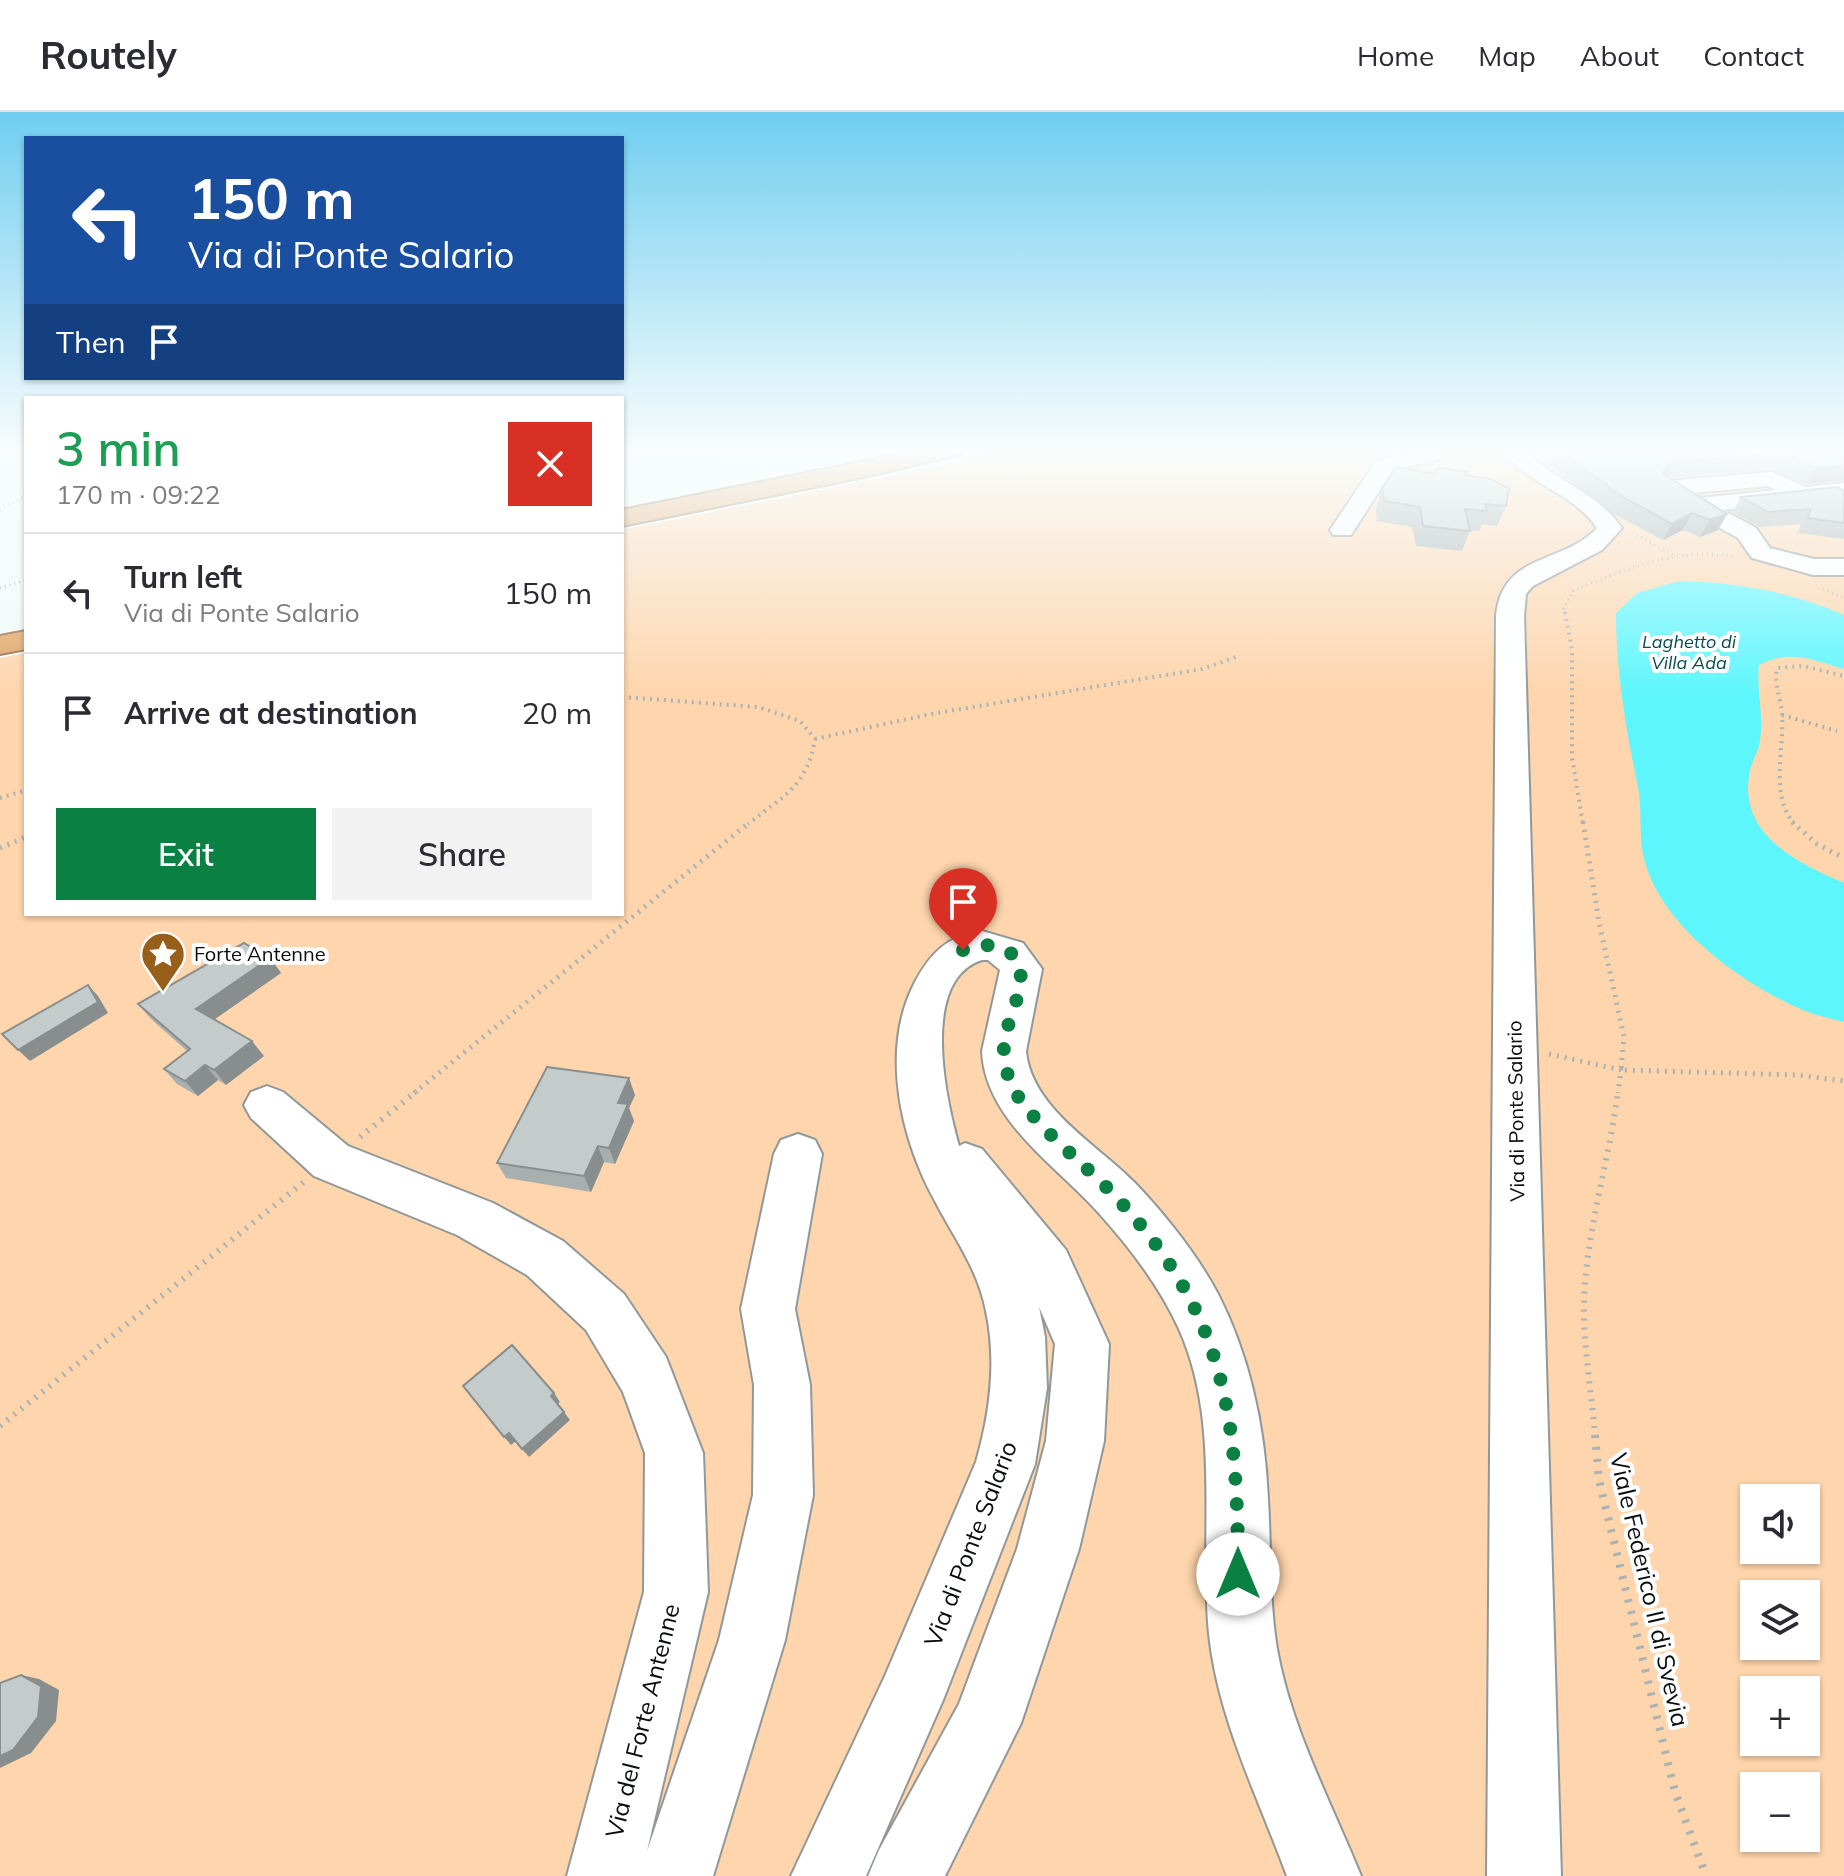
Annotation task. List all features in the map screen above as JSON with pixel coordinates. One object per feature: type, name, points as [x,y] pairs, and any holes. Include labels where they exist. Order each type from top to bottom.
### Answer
[{"type":"highway","points":[[0,632],[24,627]]},
{"type":"highway","points":[[0,645],[24,640]]},
{"type":"street","name":"Via di Ponte Salario","points":[[1524,1876],[1510,616],[1513,592],[1517,587],[1544,566],[1603,537],[1607,531]]},
{"type":"street","points":[[1744,531],[1761,553],[1813,567],[1844,567]]},
{"type":"street","name":"Via di Ponte Salario","points":[[828,1876],[909,1700],[1005,1464],[1020,1403],[1020,1354],[1013,1311],[998,1263],[944,1171],[917,1063],[920,1025],[942,971],[948,961],[963,950],[986,945],[1009,952],[1021,969],[1004,1044],[1011,1085],[1039,1120],[1116,1197],[1169,1264],[1207,1331],[1223,1388],[1234,1461],[1238,1574],[1245,1652],[1261,1711],[1324,1876]]},
{"type":"street","name":"Via del Forte Antenne","points":[[267,1105],[331,1161],[475,1219],[545,1258],[605,1312],[646,1377],[674,1453],[676,1592],[604,1876]]},
{"type":"street","points":[[676,1876],[752,1640],[783,1495],[782,1385],[768,1309],[798,1154]]},
{"type":"street","points":[[905,1876],[987,1723],[1048,1549],[1075,1441],[1082,1344],[1048,1267],[965,1164]]},
{"type":"path","name":"Viale Federico II di Svevia","points":[[1626,531],[1677,557],[1607,576],[1573,591],[1564,609],[1572,650],[1572,757],[1599,922],[1624,1037],[1613,1133],[1596,1204],[1584,1303],[1599,1480],[1675,1792],[1706,1876]]},
{"type":"path","points":[[0,588],[24,581]]},
{"type":"path","points":[[815,739],[959,709],[1202,669],[1239,656]]},
{"type":"path","points":[[1844,676],[1809,666],[1788,665],[1777,668],[1774,676],[1782,715],[1778,790],[1783,814],[1802,835],[1844,858]]},
{"type":"path","points":[[0,1426],[802,781],[812,758],[815,739],[800,721],[758,707],[624,697]]},
{"type":"path","points":[[1782,715],[1837,731]]},
{"type":"path","points":[[0,798],[24,791]]},
{"type":"path","points":[[0,848],[24,838]]},
{"type":"path","points":[[1534,1051],[1621,1070],[1798,1075],[1844,1081]]},
{"type":"shaded area","points":[[624,531],[1844,531],[1844,1876],[0,1876],[0,658],[24,653],[24,916],[624,916]]},
{"type":"water","name":"Laghetto di Villa Ada","points":[[1679,581],[1763,590],[1804,600],[1844,615],[1844,669],[1792,657],[1759,665],[1761,731],[1750,771],[1749,797],[1753,815],[1776,844],[1808,866],[1844,883],[1844,1022],[1779,999],[1729,968],[1684,927],[1651,880],[1643,854],[1639,795],[1622,700],[1616,613],[1637,593]]},
{"type":"building","points":[[244,943],[270,958],[196,1009],[252,1041],[214,1070],[205,1065],[185,1081],[164,1069],[190,1049],[138,1004]]},
{"type":"building","points":[[88,985],[98,1002],[18,1050],[2,1034]]},
{"type":"building","points":[[547,1067],[629,1078],[618,1103],[628,1104],[609,1148],[598,1146],[584,1176],[497,1163]]},
{"type":"building","points":[[512,1345],[554,1393],[551,1396],[564,1412],[522,1449],[509,1433],[504,1437],[463,1386]]},
{"type":"building","points":[[21,1675],[41,1686],[38,1717],[13,1750],[0,1756],[0,1683]]},
{"type":"place","name":"Forte Antenne","points":[[163,993]]},
{"type":"route","points":[[963,950],[975,946],[994,946],[1009,952],[1018,963],[1021,969],[1019,987],[1004,1044],[1011,1085],[1039,1120],[1116,1197],[1169,1264],[1207,1331],[1229,1416],[1238,1495],[1238,1574]]}]
